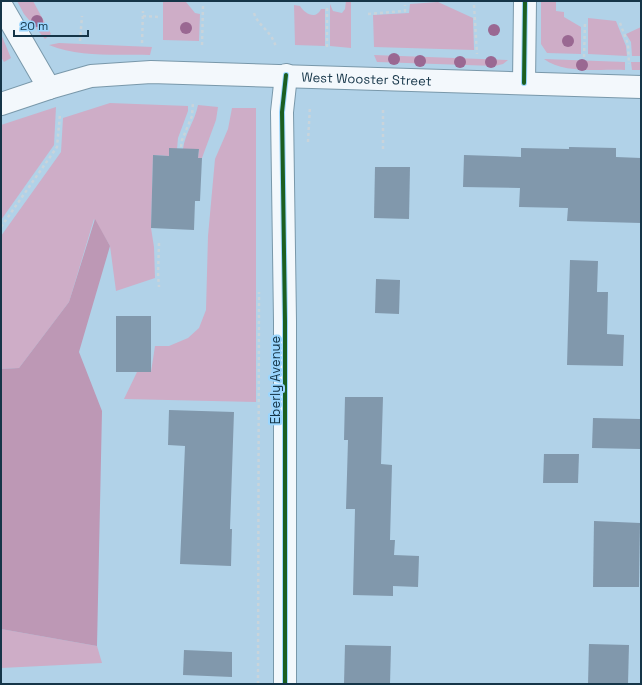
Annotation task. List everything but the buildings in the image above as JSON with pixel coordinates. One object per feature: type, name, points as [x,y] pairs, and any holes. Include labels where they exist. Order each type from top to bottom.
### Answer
[{"type":"main road","points":[[524,83],[525,1]]},
{"type":"main road","points":[[1,5],[49,88]]},
{"type":"main road","name":"West Wooster Street","points":[[1,104],[91,76],[151,72],[524,83],[635,79]]},
{"type":"main road","name":"Eberly Avenue","points":[[285,684],[285,321],[282,112],[286,75]]},
{"type":"path","points":[[368,14],[405,11],[405,4]]},
{"type":"path","points":[[474,4],[477,54]]},
{"type":"path","points":[[202,45],[203,6]]},
{"type":"path","points":[[327,8],[327,49]]},
{"type":"path","points":[[142,43],[143,11]]},
{"type":"path","points":[[254,13],[256,19],[274,38],[276,47]]},
{"type":"path","points":[[80,41],[82,16]]},
{"type":"path","points":[[143,16],[159,17]]},
{"type":"path","points":[[584,57],[585,22]]},
{"type":"path","points":[[620,23],[628,44],[635,79]]},
{"type":"path","points":[[181,147],[182,140],[192,116],[194,102]]},
{"type":"path","points":[[383,108],[383,149]]},
{"type":"path","points":[[1,227],[57,147],[60,114]]},
{"type":"path","points":[[159,243],[159,287]]},
{"type":"path","points":[[258,684],[259,287]]},
{"type":"shaded area","points":[[17,1],[33,1],[51,34],[45,39],[24,14]]},
{"type":"shaded area","points":[[163,1],[186,2],[195,13],[200,14],[199,41],[163,40]]},
{"type":"shaded area","points":[[346,1],[351,1],[351,48],[330,46],[330,4],[333,11],[342,13],[345,9]]},
{"type":"shaded area","points":[[541,1],[556,1],[556,11],[564,12],[564,17],[581,27],[581,54],[547,53],[541,44]]},
{"type":"shaded area","points":[[438,2],[473,18],[474,50],[374,47],[373,15],[409,13],[410,4]]},
{"type":"shaded area","points":[[294,5],[300,6],[310,15],[316,14],[321,9],[325,9],[325,46],[295,45]]},
{"type":"shaded area","points":[[588,18],[616,21],[626,46],[627,56],[588,54]]},
{"type":"shaded area","points":[[641,27],[641,56],[632,56],[631,42],[626,34]]},
{"type":"shaded area","points":[[1,34],[11,58],[4,62],[1,57]]},
{"type":"shaded area","points":[[59,43],[152,47],[150,55],[112,55],[73,52],[49,45]]},
{"type":"shaded area","points":[[374,55],[508,60],[503,64],[495,66],[377,62]]},
{"type":"shaded area","points":[[544,59],[625,62],[625,70],[572,69],[552,64]]},
{"type":"shaded area","points":[[631,62],[641,62],[641,70],[632,70]]},
{"type":"shaded area","points":[[110,103],[188,106],[188,111],[178,138],[177,149],[169,156],[153,155],[151,228],[154,247],[155,278],[116,291],[110,246],[94,219],[69,302],[19,368],[1,369],[1,236],[61,152],[63,118]]},
{"type":"shaded area","points":[[198,105],[218,107],[216,120],[202,158],[198,158],[199,149],[183,149]]},
{"type":"shaded area","points":[[56,107],[54,145],[1,220],[1,125]]},
{"type":"shaded area","points":[[232,108],[256,108],[256,402],[124,399],[137,372],[151,372],[155,346],[169,346],[188,338],[199,328],[206,310],[208,236],[215,159],[228,129]]},
{"type":"shaded area","points":[[95,219],[110,246],[79,352],[102,411],[97,646],[1,629],[1,369],[19,368],[69,302]]},
{"type":"shaded area","points":[[1,629],[97,646],[102,663],[1,668]]},
{"type":"cycle path","points":[[524,83],[525,1]]},
{"type":"cycle path","points":[[285,684],[285,321],[282,112],[286,75]]}]
